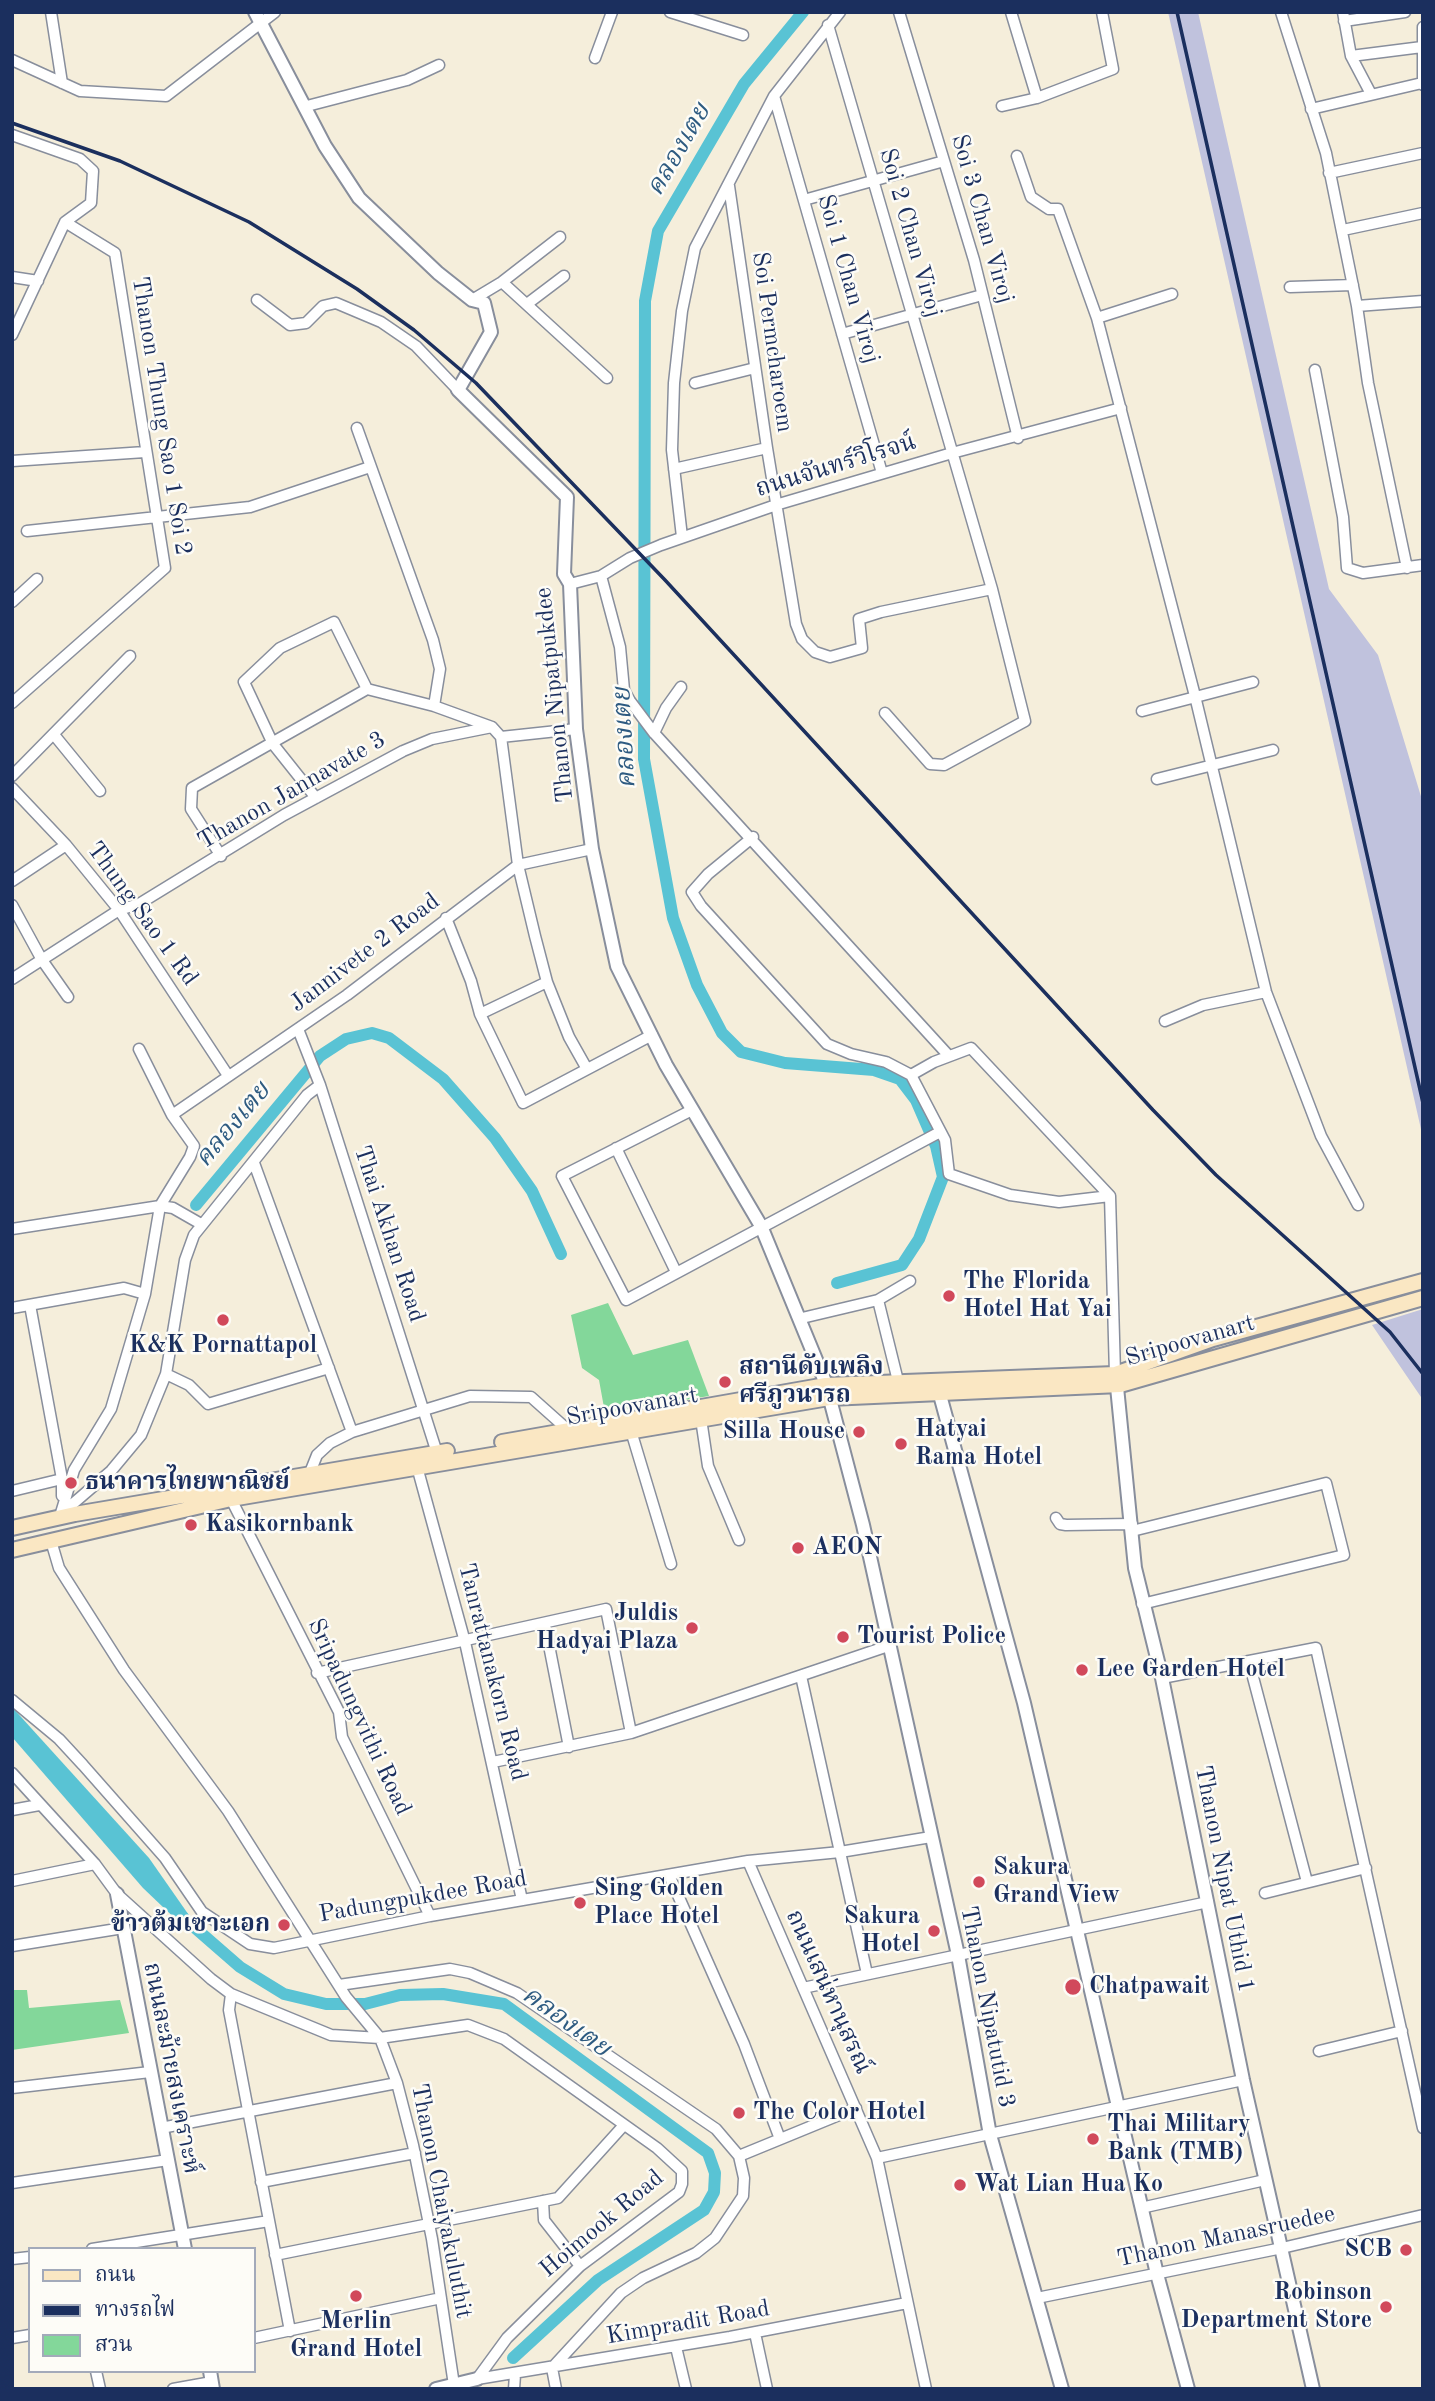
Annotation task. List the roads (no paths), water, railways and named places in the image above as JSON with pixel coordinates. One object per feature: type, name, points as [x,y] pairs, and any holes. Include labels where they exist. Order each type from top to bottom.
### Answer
[{"type":"main road","name":"Sripoovanart","points":[[1117,1380],[1213,1339],[1423,1281]]},
{"type":"main road","name":"Sripoovanart","points":[[12,1550],[229,1493],[309,1475],[631,1431],[701,1419],[828,1391],[1117,1380],[1423,1298]]},
{"type":"main road","name":"Sripoovanart","points":[[12,1528],[68,1514],[229,1493],[568,1430],[898,1381],[938,1385]]},
{"type":"street","points":[[51,12],[62,83]]},
{"type":"street","points":[[12,60],[80,91],[166,96],[258,18],[275,12]]},
{"type":"street","points":[[595,58],[612,12]]},
{"type":"street","points":[[670,12],[743,35]]},
{"type":"street","points":[[682,537],[674,469],[674,383],[682,311],[695,248],[774,96],[840,12]]},
{"type":"street","name":"Soi 3 Chan Viroj","points":[[899,12],[982,295],[1018,438]]},
{"type":"street","points":[[1011,12],[1037,98]]},
{"type":"street","points":[[1002,106],[1037,98],[1113,69],[1102,12]]},
{"type":"street","points":[[1281,12],[1311,109],[1343,230],[1368,383],[1407,568]]},
{"type":"street","points":[[1371,94],[1351,56],[1343,17],[1405,12]]},
{"type":"street","points":[[257,300],[290,324],[306,323],[323,306],[336,303],[382,322],[416,346],[458,390],[491,332],[484,303],[472,300],[438,273],[359,198],[326,146],[258,18]]},
{"type":"street","name":"Soi 2 Chan Viroj","points":[[828,25],[992,589],[1025,721],[944,765],[930,764],[885,713]]},
{"type":"street","points":[[1311,109],[1423,84],[1423,27]]},
{"type":"street","points":[[1351,56],[1422,47]]},
{"type":"street","points":[[307,106],[407,79],[439,65]]},
{"type":"street","name":"Soi 1 Chan Viroj","points":[[774,96],[882,473]]},
{"type":"street","points":[[12,135],[80,159],[93,171],[91,203],[65,222],[12,335]]},
{"type":"street","points":[[1329,173],[1423,153]]},
{"type":"street","points":[[1017,156],[1031,197],[1049,209],[1058,209],[1097,318],[1213,766],[1266,992],[1321,1136],[1357,1205]]},
{"type":"street","points":[[804,200],[944,161]]},
{"type":"street","name":"Soi Permcharoem","points":[[729,186],[767,448],[779,504],[796,624],[802,639],[815,652],[830,657],[862,648],[859,620],[881,612],[992,589]]},
{"type":"street","points":[[1343,230],[1423,213]]},
{"type":"street","name":"Thanon Thung Sao 1 Soi 2","points":[[12,703],[165,568],[115,253],[65,222]]},
{"type":"street","points":[[472,300],[502,282],[560,237]]},
{"type":"street","points":[[527,304],[564,276]]},
{"type":"street","points":[[12,277],[38,281]]},
{"type":"street","points":[[502,282],[607,378]]},
{"type":"street","points":[[1290,287],[1353,285]]},
{"type":"street","points":[[1097,318],[1172,294]]},
{"type":"street","points":[[842,334],[982,295]]},
{"type":"street","points":[[1357,306],[1423,300]]},
{"type":"street","points":[[12,305],[26,307]]},
{"type":"street","points":[[695,383],[755,368]]},
{"type":"street","points":[[1315,370],[1343,517],[1347,568],[1363,573],[1423,565]]},
{"type":"street","name":"Thanon Nipatpukdee","points":[[458,390],[566,496],[564,575],[570,584],[576,729],[592,849],[617,967],[692,1110],[761,1226],[785,1278],[828,1391]]},
{"type":"street","name":"ถนนจันทร์วิโรจน์","points":[[570,584],[601,576],[630,558],[661,545],[779,504],[952,453],[1018,438],[1121,408]]},
{"type":"street","points":[[357,428],[436,648],[439,669],[433,706]]},
{"type":"street","points":[[674,469],[767,448]]},
{"type":"street","points":[[12,461],[145,452]]},
{"type":"street","points":[[27,531],[250,507],[370,467]]},
{"type":"street","points":[[601,576],[620,647],[624,690],[630,702],[654,733],[753,837],[949,1056]]},
{"type":"street","points":[[12,602],[37,579]]},
{"type":"street","points":[[316,798],[273,744],[244,682],[280,648],[334,622],[368,689]]},
{"type":"street","points":[[12,776],[55,736],[130,656]]},
{"type":"street","points":[[1142,711],[1253,682]]},
{"type":"street","points":[[654,733],[666,708],[681,687]]},
{"type":"street","name":"Thanon Jannavate 3","points":[[221,856],[191,809],[189,795],[192,788],[368,689],[433,706],[492,727],[501,737]]},
{"type":"street","name":"Thanon Jannavate 3","points":[[12,979],[119,909],[139,904],[221,856],[284,814],[402,751],[432,739],[492,727]]},
{"type":"street","points":[[576,729],[501,737],[518,865],[547,982],[569,1037],[587,1069]]},
{"type":"street","points":[[55,736],[100,792]]},
{"type":"street","points":[[1157,779],[1273,750]]},
{"type":"street","name":"Thung Sao 1 Rd","points":[[13,790],[66,845],[119,909],[228,1074]]},
{"type":"street","points":[[753,837],[708,874],[692,892],[701,906],[827,1044],[851,1054],[886,1062],[911,1075],[945,1140],[949,1174],[1010,1195],[1059,1202],[1110,1196]]},
{"type":"street","points":[[12,881],[66,845]]},
{"type":"street","name":"Jannivete 2 Road","points":[[172,1115],[228,1074],[298,1029],[518,865],[592,849]]},
{"type":"street","points":[[12,905],[42,960],[68,997]]},
{"type":"street","points":[[446,918],[471,981],[480,1014],[523,1103],[652,1035]]},
{"type":"street","points":[[480,1014],[547,982]]},
{"type":"street","points":[[1165,1021],[1203,1005],[1266,992]]},
{"type":"street","name":"Thai Akhan Road","points":[[298,1029],[306,1043],[319,1081],[437,1453]]},
{"type":"street","points":[[911,1075],[934,1062],[971,1048],[1110,1196],[1117,1380]]},
{"type":"street","points":[[68,1514],[74,1470],[111,1409],[145,1294],[160,1206],[194,1146],[172,1115],[139,1049]]},
{"type":"street","points":[[68,1514],[111,1471],[141,1435],[166,1374],[185,1260],[197,1222],[254,1163],[319,1081]]},
{"type":"street","points":[[692,1110],[562,1176],[626,1300],[940,1132]]},
{"type":"street","points":[[616,1148],[676,1272]]},
{"type":"street","points":[[254,1163],[352,1432]]},
{"type":"street","points":[[12,1229],[160,1206],[173,1208],[197,1222]]},
{"type":"street","points":[[801,1318],[878,1300],[910,1280]]},
{"type":"street","points":[[12,1308],[124,1289],[145,1294]]},
{"type":"street","points":[[878,1300],[898,1381]]},
{"type":"street","points":[[30,1305],[68,1514]]},
{"type":"street","points":[[166,1374],[189,1385],[208,1404],[329,1368]]},
{"type":"street","name":"Thanon Nipat Uthid 1","points":[[1117,1380],[1142,1604],[1161,1678],[1243,2080],[1313,2389]]},
{"type":"street","points":[[938,1385],[1024,1703],[1141,2208],[1188,2389]]},
{"type":"street","name":"Thanon Nipatutid 3","points":[[828,1391],[863,1525],[958,1955],[990,2135],[1062,2389]]},
{"type":"street","points":[[309,1475],[317,1455],[330,1443],[352,1432],[470,1396],[531,1397],[568,1430]]},
{"type":"street","points":[[701,1419],[708,1466],[739,1540]]},
{"type":"street","points":[[631,1431],[671,1564]]},
{"type":"street","name":"Tanrattanakorn Road","points":[[416,1460],[465,1642],[522,1900]]},
{"type":"street","points":[[12,1491],[62,1479]]},
{"type":"street","points":[[1056,1518],[1060,1524],[1066,1525],[1132,1528],[1326,1483],[1344,1555],[1142,1604]]},
{"type":"street","name":"Sripadungvithi Road","points":[[229,1493],[317,1673],[339,1712],[342,1737],[430,1916]]},
{"type":"street","name":"Padungpukdee Road","points":[[51,1541],[59,1568],[124,1670],[228,1811],[313,1940],[430,1916],[748,1861],[840,1852],[931,1837]]},
{"type":"street","points":[[317,1673],[545,1625],[606,1609],[631,1733]]},
{"type":"street","points":[[545,1625],[569,1747]]},
{"type":"street","points":[[493,1762],[631,1733],[888,1646]]},
{"type":"street","points":[[1161,1678],[1316,1648],[1402,2031],[1418,2080],[1423,2128]]},
{"type":"street","points":[[1249,1662],[1307,1882]]},
{"type":"street","points":[[801,1676],[867,1974]]},
{"type":"street","points":[[12,1700],[59,1739],[83,1765],[165,1858],[202,1912],[250,1944],[274,1948],[313,1940],[346,1997],[377,2034]]},
{"type":"street","name":"Hoimook Road","points":[[12,1773],[95,1864],[117,1894],[231,1994],[331,2035],[377,2034],[468,2025],[504,2039],[672,2160],[682,2171],[679,2192],[580,2266],[507,2338],[480,2382]]},
{"type":"street","points":[[12,1810],[39,1805]]},
{"type":"street","name":"ถนนเสน่หานุสรณ์","points":[[748,1861],[877,2158],[926,2389]]},
{"type":"street","points":[[12,1881],[95,1864]]},
{"type":"street","points":[[1265,1893],[1366,1868]]},
{"type":"street","points":[[669,1875],[744,2044],[780,2139]]},
{"type":"street","name":"ถนนละม้ายสงเคราะห์","points":[[117,1894],[184,2243]]},
{"type":"street","points":[[803,1987],[1208,1902]]},
{"type":"street","points":[[12,1946],[123,1928]]},
{"type":"street","points":[[339,1985],[450,1969],[470,1973],[517,1993],[716,2129],[739,2156],[744,2178],[743,2196],[715,2238],[696,2253],[643,2278],[621,2294],[552,2368],[556,2389]]},
{"type":"street","points":[[231,1994],[229,2010],[290,2331]]},
{"type":"street","points":[[1319,2051],[1402,2031]]},
{"type":"street","name":"Thanon Chaiyakuluthit","points":[[377,2034],[397,2083],[415,2153],[454,2385]]},
{"type":"street","points":[[12,2088],[150,2072]]},
{"type":"street","points":[[877,2158],[1243,2080]]},
{"type":"street","points":[[161,2127],[397,2083]]},
{"type":"street","points":[[739,2156],[856,2108]]},
{"type":"street","points":[[275,2255],[429,2226],[558,2197],[624,2125]]},
{"type":"street","points":[[261,2182],[415,2153]]},
{"type":"street","points":[[12,2183],[168,2160]]},
{"type":"street","points":[[1141,2208],[1265,2180]]},
{"type":"street","points":[[543,2201],[544,2220],[580,2266]]},
{"type":"street","name":"Thanon Manasruedee","points":[[1037,2298],[1282,2248],[1423,2215]]},
{"type":"street","points":[[123,2247],[184,2243],[269,2221]]},
{"type":"street","points":[[256,2338],[441,2298]]},
{"type":"street","name":"Kimpradit Road","points":[[480,2382],[906,2303]]},
{"type":"street","points":[[755,2333],[767,2389]]},
{"type":"street","points":[[676,2347],[686,2389]]},
{"type":"street","points":[[513,2375],[514,2389]]},
{"type":"street","points":[[173,2389],[211,2381]]},
{"type":"street","points":[[436,2389],[480,2382]]},
{"type":"water","points":[[12,1707],[149,1858],[193,1921],[186,1929],[143,1888],[12,1737]]},
{"type":"waterway","name":"คลองเตย","points":[[803,12],[744,84],[658,231],[645,301],[644,759],[673,918],[697,985],[722,1033],[741,1052],[785,1063],[874,1070],[900,1079],[916,1100],[936,1146],[943,1177],[919,1239],[902,1265],[837,1283]]},
{"type":"waterway","name":"คลองเตย","points":[[196,1205],[320,1056],[346,1039],[372,1033],[389,1038],[443,1079],[495,1138],[532,1191],[561,1254]]},
{"type":"waterway","name":"คลองเตย","points":[[178,1913],[240,1967],[284,1994],[326,2004],[365,2004],[400,1995],[443,1994],[504,2004],[708,2153],[715,2173],[714,2192],[704,2210],[598,2280],[513,2358]]},
{"type":"railway","points":[[1177,12],[1423,1103]]},
{"type":"railway","points":[[12,123],[120,161],[249,222],[357,289],[414,330],[476,383],[665,580],[1153,1110],[1216,1175],[1390,1332],[1423,1374]]},
{"type":"place","name":"The Florida Hotel Hat Yai","points":[[949,1296]]},
{"type":"place","name":"K&K Pornattapol","points":[[223,1320]]},
{"type":"place","name":"สถานีดับเพลิง ศรีภูวนารถ","points":[[725,1382]]},
{"type":"place","name":"Silla House","points":[[859,1432]]},
{"type":"place","name":"Hatyai Rama Hotel","points":[[901,1444]]},
{"type":"place","name":"ธนาคารไทยพาณิชย์","points":[[71,1483]]},
{"type":"place","name":"Kasikornbank","points":[[191,1525]]},
{"type":"place","name":"AEON","points":[[798,1548]]},
{"type":"place","name":"Juldis Hadyai Plaza","points":[[692,1628]]},
{"type":"place","name":"Tourist Police","points":[[843,1637]]},
{"type":"place","name":"Lee Garden Hotel","points":[[1082,1670]]},
{"type":"place","name":"Sakura Grand View","points":[[979,1882]]},
{"type":"place","name":"Sing Golden Place Hotel","points":[[580,1903]]},
{"type":"place","name":"ข้าวต้มเซาะเอก","points":[[284,1925]]},
{"type":"place","name":"Sakura Hotel","points":[[934,1931]]},
{"type":"place","name":"Chatpawait","points":[[1073,1987]]},
{"type":"place","name":"The Color Hotel","points":[[739,2113]]},
{"type":"place","name":"Thai Military Bank (TMB)","points":[[1093,2139]]},
{"type":"place","name":"Wat Lian Hua Ko","points":[[960,2185]]},
{"type":"place","name":"SCB","points":[[1406,2250]]},
{"type":"place","name":"Merlin Grand Hotel","points":[[356,2296]]},
{"type":"place","name":"Robinson Department Store","points":[[1386,2307]]}]
